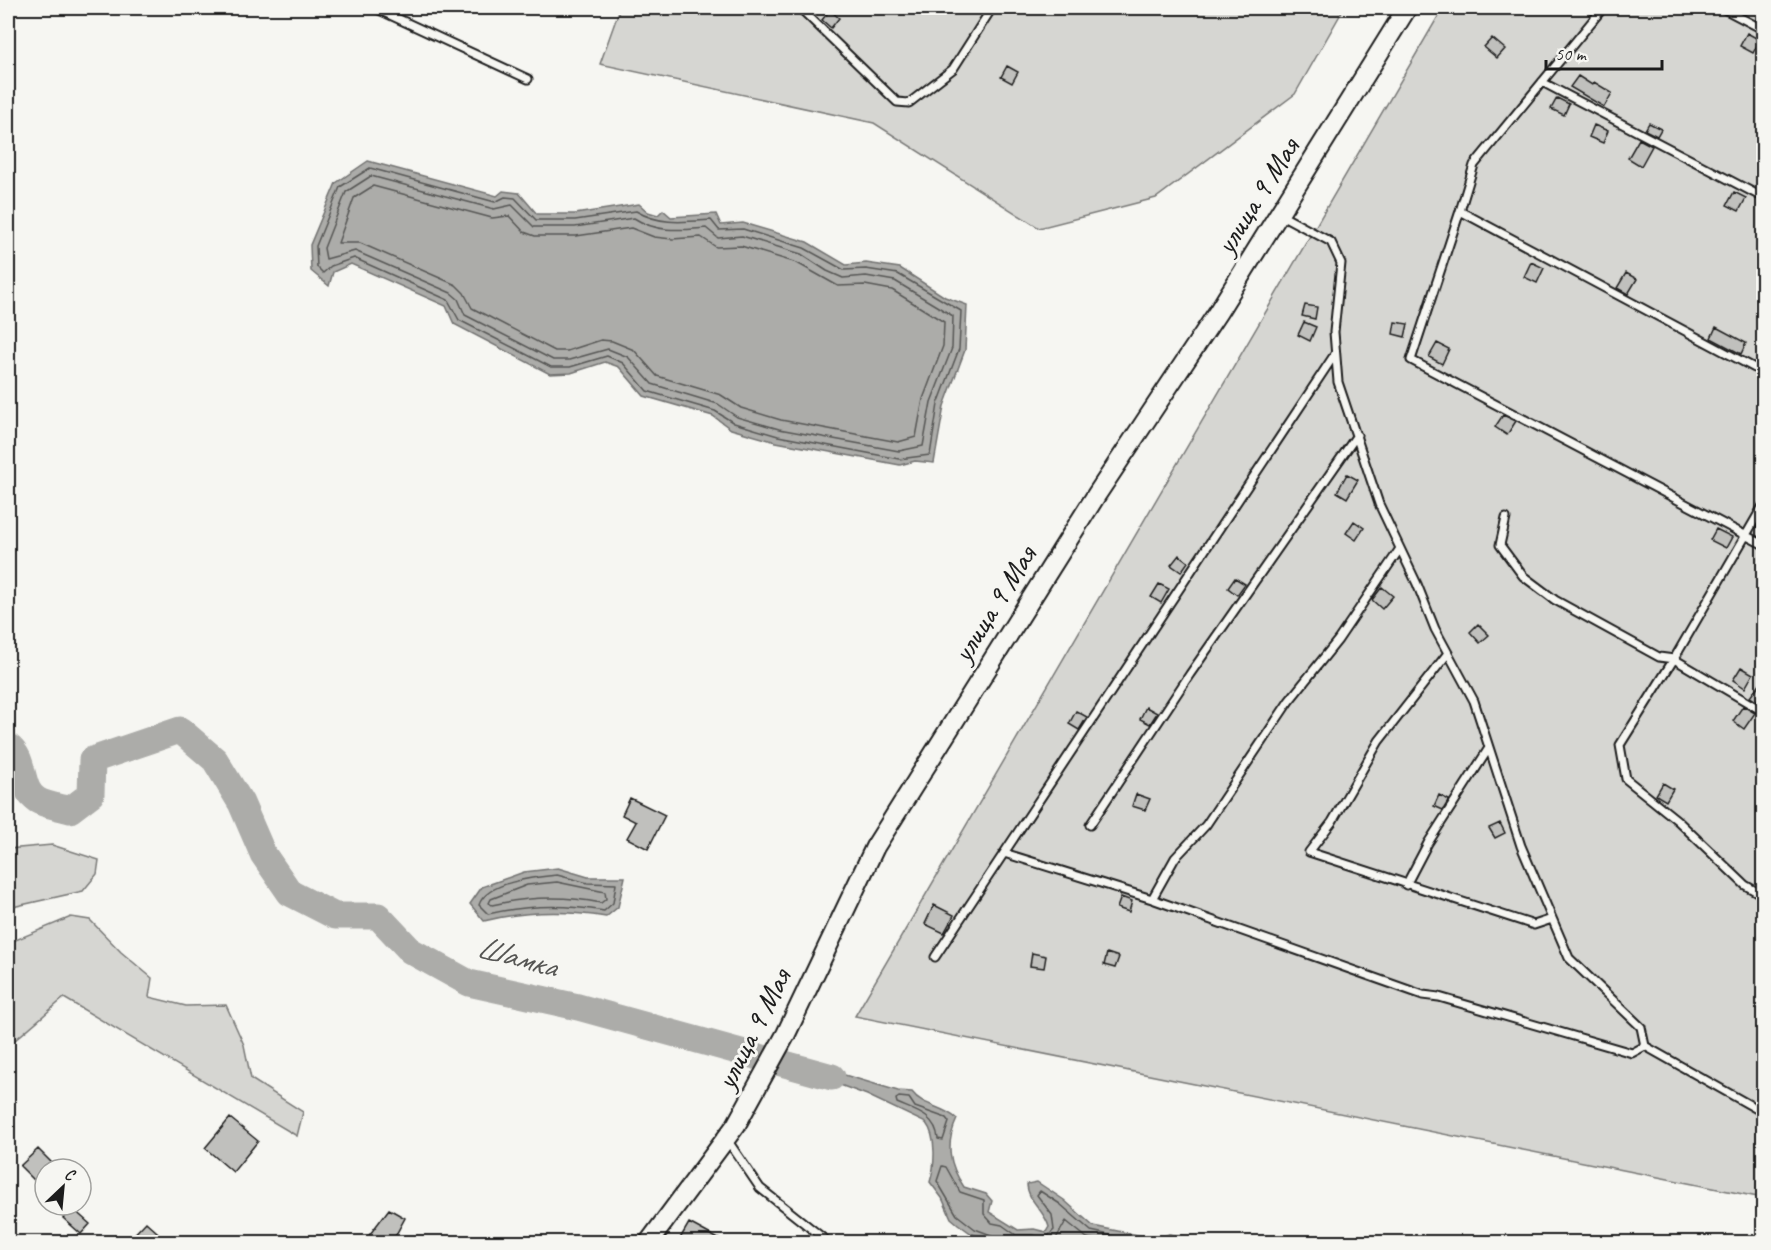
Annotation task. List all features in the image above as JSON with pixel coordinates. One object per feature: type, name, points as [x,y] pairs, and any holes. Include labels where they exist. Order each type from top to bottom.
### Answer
[{"type":"main road","name":"улица 9 Мая","points":[[650,1242],[726,1139],[763,1077],[786,1034],[875,847],[1097,494],[1218,312],[1407,8]]},
{"type":"lane","points":[[375,8],[528,79]]},
{"type":"lane","points":[[800,8],[897,102],[909,103],[952,69],[992,8]]},
{"type":"lane","points":[[1603,8],[1474,165],[1411,360],[1764,545]]},
{"type":"lane","points":[[1722,8],[1764,30]]},
{"type":"lane","points":[[1542,82],[1764,198]]},
{"type":"lane","points":[[1460,211],[1764,373]]},
{"type":"lane","points":[[1279,214],[1331,242],[1341,263],[1334,332],[1338,382],[1369,476],[1399,550],[1448,653],[1474,701],[1521,846],[1569,958],[1641,1028],[1645,1046],[1764,1113]]},
{"type":"lane","points":[[935,957],[1335,354]]},
{"type":"lane","points":[[1090,825],[1190,674],[1357,435]]},
{"type":"lane","points":[[1764,504],[1674,659],[1620,745],[1626,779],[1677,820],[1745,885],[1764,896]]},
{"type":"lane","points":[[1506,518],[1500,545],[1523,576],[1565,606],[1659,657],[1674,659],[1764,712]]},
{"type":"lane","points":[[1152,899],[1175,858],[1206,825],[1289,701],[1338,639],[1399,550]]},
{"type":"lane","points":[[1448,653],[1379,741],[1332,822],[1309,852],[1534,926],[1552,919]]},
{"type":"lane","points":[[1406,885],[1428,843],[1489,748]]},
{"type":"lane","points":[[1004,853],[1152,899],[1422,995],[1439,997],[1556,1033],[1632,1053],[1645,1046]]},
{"type":"lane","points":[[726,1139],[760,1188],[828,1242]]},
{"type":"shaded area","points":[[620,8],[1344,8],[1295,94],[1156,198],[1039,228],[874,123],[600,64]]},
{"type":"shaded area","points":[[1443,8],[1763,8],[1763,1198],[855,1016]]},
{"type":"shaded area","points":[[52,845],[99,860],[97,874],[83,891],[8,908],[8,849]]},
{"type":"shaded area","points":[[71,917],[90,920],[121,952],[152,978],[149,997],[186,1006],[226,1005],[244,1045],[251,1079],[303,1112],[297,1136],[64,998],[8,1046],[8,949],[13,941]]},
{"type":"water","points":[[368,161],[497,196],[503,191],[519,193],[537,214],[575,214],[639,204],[648,212],[658,215],[663,210],[671,217],[716,214],[721,225],[743,223],[807,242],[846,265],[866,263],[900,268],[945,297],[967,305],[965,350],[944,406],[934,463],[915,461],[900,465],[776,442],[731,429],[713,416],[644,396],[619,367],[605,362],[571,373],[550,374],[454,324],[446,306],[351,264],[333,272],[329,286],[311,271],[310,245],[336,183]]},
{"type":"water","points":[[558,868],[588,877],[625,877],[618,907],[606,917],[576,913],[545,913],[514,915],[484,921],[470,904],[482,887],[524,872]]},
{"type":"water","points":[[799,1061],[816,1070],[828,1070],[898,1091],[912,1092],[922,1101],[952,1115],[957,1119],[951,1137],[950,1154],[959,1179],[964,1187],[986,1194],[992,1201],[989,1212],[1018,1230],[1034,1229],[1046,1232],[1049,1227],[1028,1190],[1027,1184],[1037,1182],[1064,1200],[1093,1226],[1157,1239],[1169,1234],[1223,1242],[1001,1242],[972,1234],[951,1218],[942,1198],[930,1182],[934,1152],[932,1136],[926,1123],[867,1095],[824,1079],[793,1072]]},
{"type":"building","points":[[830,10],[839,18],[831,28],[822,20]]},
{"type":"building","points":[[1747,33],[1760,40],[1753,53],[1740,46]]},
{"type":"building","points":[[1492,38],[1505,49],[1497,58],[1484,47]]},
{"type":"building","points":[[1007,66],[1018,72],[1012,83],[1001,77]]},
{"type":"building","points":[[1578,76],[1612,93],[1604,107],[1570,87]]},
{"type":"building","points":[[1557,98],[1569,104],[1564,115],[1551,109]]},
{"type":"building","points":[[1649,123],[1661,129],[1657,136],[1645,130]]},
{"type":"building","points":[[1594,125],[1608,131],[1603,143],[1589,137]]},
{"type":"building","points":[[1639,139],[1652,146],[1641,166],[1628,158]]},
{"type":"building","points":[[1734,192],[1746,198],[1739,211],[1727,205]]},
{"type":"building","points":[[1531,262],[1544,268],[1537,283],[1524,277]]},
{"type":"building","points":[[1626,273],[1637,279],[1628,294],[1617,288]]},
{"type":"building","points":[[1305,305],[1317,307],[1315,319],[1302,316]]},
{"type":"building","points":[[1304,322],[1316,327],[1310,341],[1298,335]]},
{"type":"building","points":[[1395,322],[1408,324],[1405,337],[1393,334]]},
{"type":"building","points":[[1716,327],[1746,343],[1741,354],[1711,338]]},
{"type":"building","points":[[1437,343],[1449,349],[1442,364],[1429,357]]},
{"type":"building","points":[[1503,415],[1516,421],[1507,435],[1495,427]]},
{"type":"building","points":[[1347,474],[1358,480],[1347,498],[1337,492]]},
{"type":"building","points":[[1354,521],[1364,528],[1356,540],[1346,533]]},
{"type":"building","points":[[1716,529],[1732,537],[1726,548],[1710,540]]},
{"type":"building","points":[[1179,555],[1188,562],[1181,572],[1171,565]]},
{"type":"building","points":[[1235,578],[1245,584],[1237,595],[1228,588]]},
{"type":"building","points":[[1159,584],[1169,589],[1161,603],[1151,597]]},
{"type":"building","points":[[1382,587],[1393,596],[1382,609],[1372,600]]},
{"type":"building","points":[[1478,624],[1489,635],[1480,643],[1470,632]]},
{"type":"building","points":[[1741,667],[1753,674],[1745,688],[1733,680]]},
{"type":"building","points":[[1764,678],[1764,700],[1761,704],[1750,697]]},
{"type":"building","points":[[1743,706],[1755,713],[1744,729],[1733,721]]},
{"type":"building","points":[[1146,707],[1157,713],[1150,724],[1140,719]]},
{"type":"building","points":[[1076,711],[1087,717],[1079,730],[1069,724]]},
{"type":"building","points":[[1663,783],[1673,789],[1666,801],[1656,795]]},
{"type":"building","points":[[1136,794],[1150,799],[1145,810],[1132,806]]},
{"type":"building","points":[[1439,795],[1449,800],[1443,810],[1434,806]]},
{"type":"building","points":[[630,798],[665,815],[648,849],[627,838],[636,822],[622,815]]},
{"type":"building","points":[[1500,823],[1505,833],[1495,838],[1489,828]]},
{"type":"building","points":[[1121,897],[1132,901],[1129,912],[1117,908]]},
{"type":"building","points":[[934,905],[954,915],[944,933],[925,924]]},
{"type":"building","points":[[1032,953],[1046,956],[1044,968],[1030,966]]},
{"type":"building","points":[[1107,953],[1119,957],[1115,968],[1104,965]]},
{"type":"building","points":[[230,1118],[258,1141],[233,1172],[205,1148]]},
{"type":"building","points":[[38,1149],[46,1157],[33,1157],[33,1179],[20,1166]]},
{"type":"building","points":[[389,1209],[405,1218],[392,1242],[364,1242]]},
{"type":"building","points":[[82,1217],[90,1224],[81,1234],[63,1218]]},
{"type":"building","points":[[146,1222],[168,1242],[127,1242]]},
{"type":"building","points":[[689,1223],[724,1242],[678,1242]]},
{"type":"waterway","name":"Шамка","points":[[8,746],[18,759],[24,781],[31,795],[44,803],[70,810],[91,794],[92,760],[180,730],[215,760],[241,803],[263,854],[290,893],[335,916],[378,916],[411,951],[469,983],[578,1007],[832,1077]]}]
